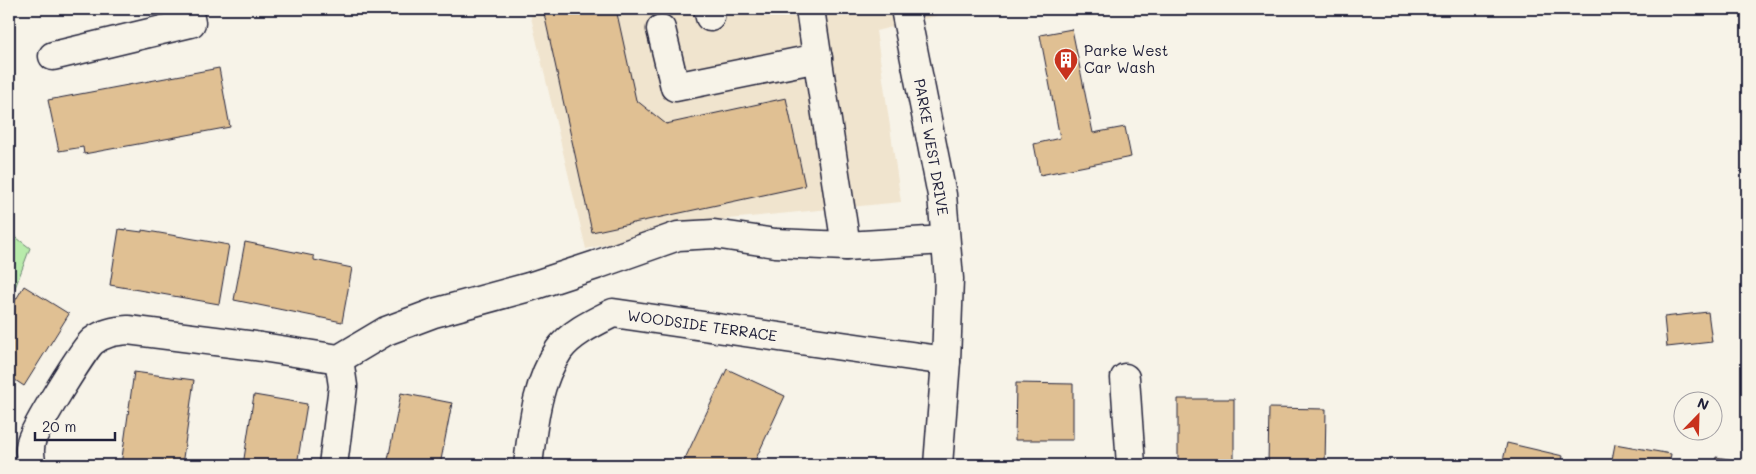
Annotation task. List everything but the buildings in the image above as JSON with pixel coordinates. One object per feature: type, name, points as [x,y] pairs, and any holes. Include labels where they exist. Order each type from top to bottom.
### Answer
[{"type":"street","points":[[53,56],[191,23],[188,9]]},
{"type":"street","points":[[810,9],[846,246]]},
{"type":"street","name":"PARKE WEST DRIVE","points":[[905,9],[942,196],[949,278],[946,360],[938,465]]},
{"type":"street","points":[[661,29],[675,87],[818,58]]},
{"type":"street","points":[[32,465],[30,455],[31,441],[50,405],[90,343],[107,332],[128,330],[339,359],[386,331],[434,313],[596,266],[678,236],[714,234],[775,243],[846,246],[946,240]]},
{"type":"street","name":"WOODSIDE TERRACE","points":[[528,465],[534,418],[543,382],[560,350],[584,328],[613,313],[946,360]]},
{"type":"street","points":[[333,465],[343,386],[339,359]]},
{"type":"street","points":[[1125,378],[1131,465]]},
{"type":"shaded area","points":[[529,9],[964,9],[876,31],[901,202],[718,220],[586,249]]},
{"type":"green space","points":[[9,232],[30,248],[9,304]]},
{"type":"place","name":"Parke West Car Wash","points":[[1066,81]]}]
